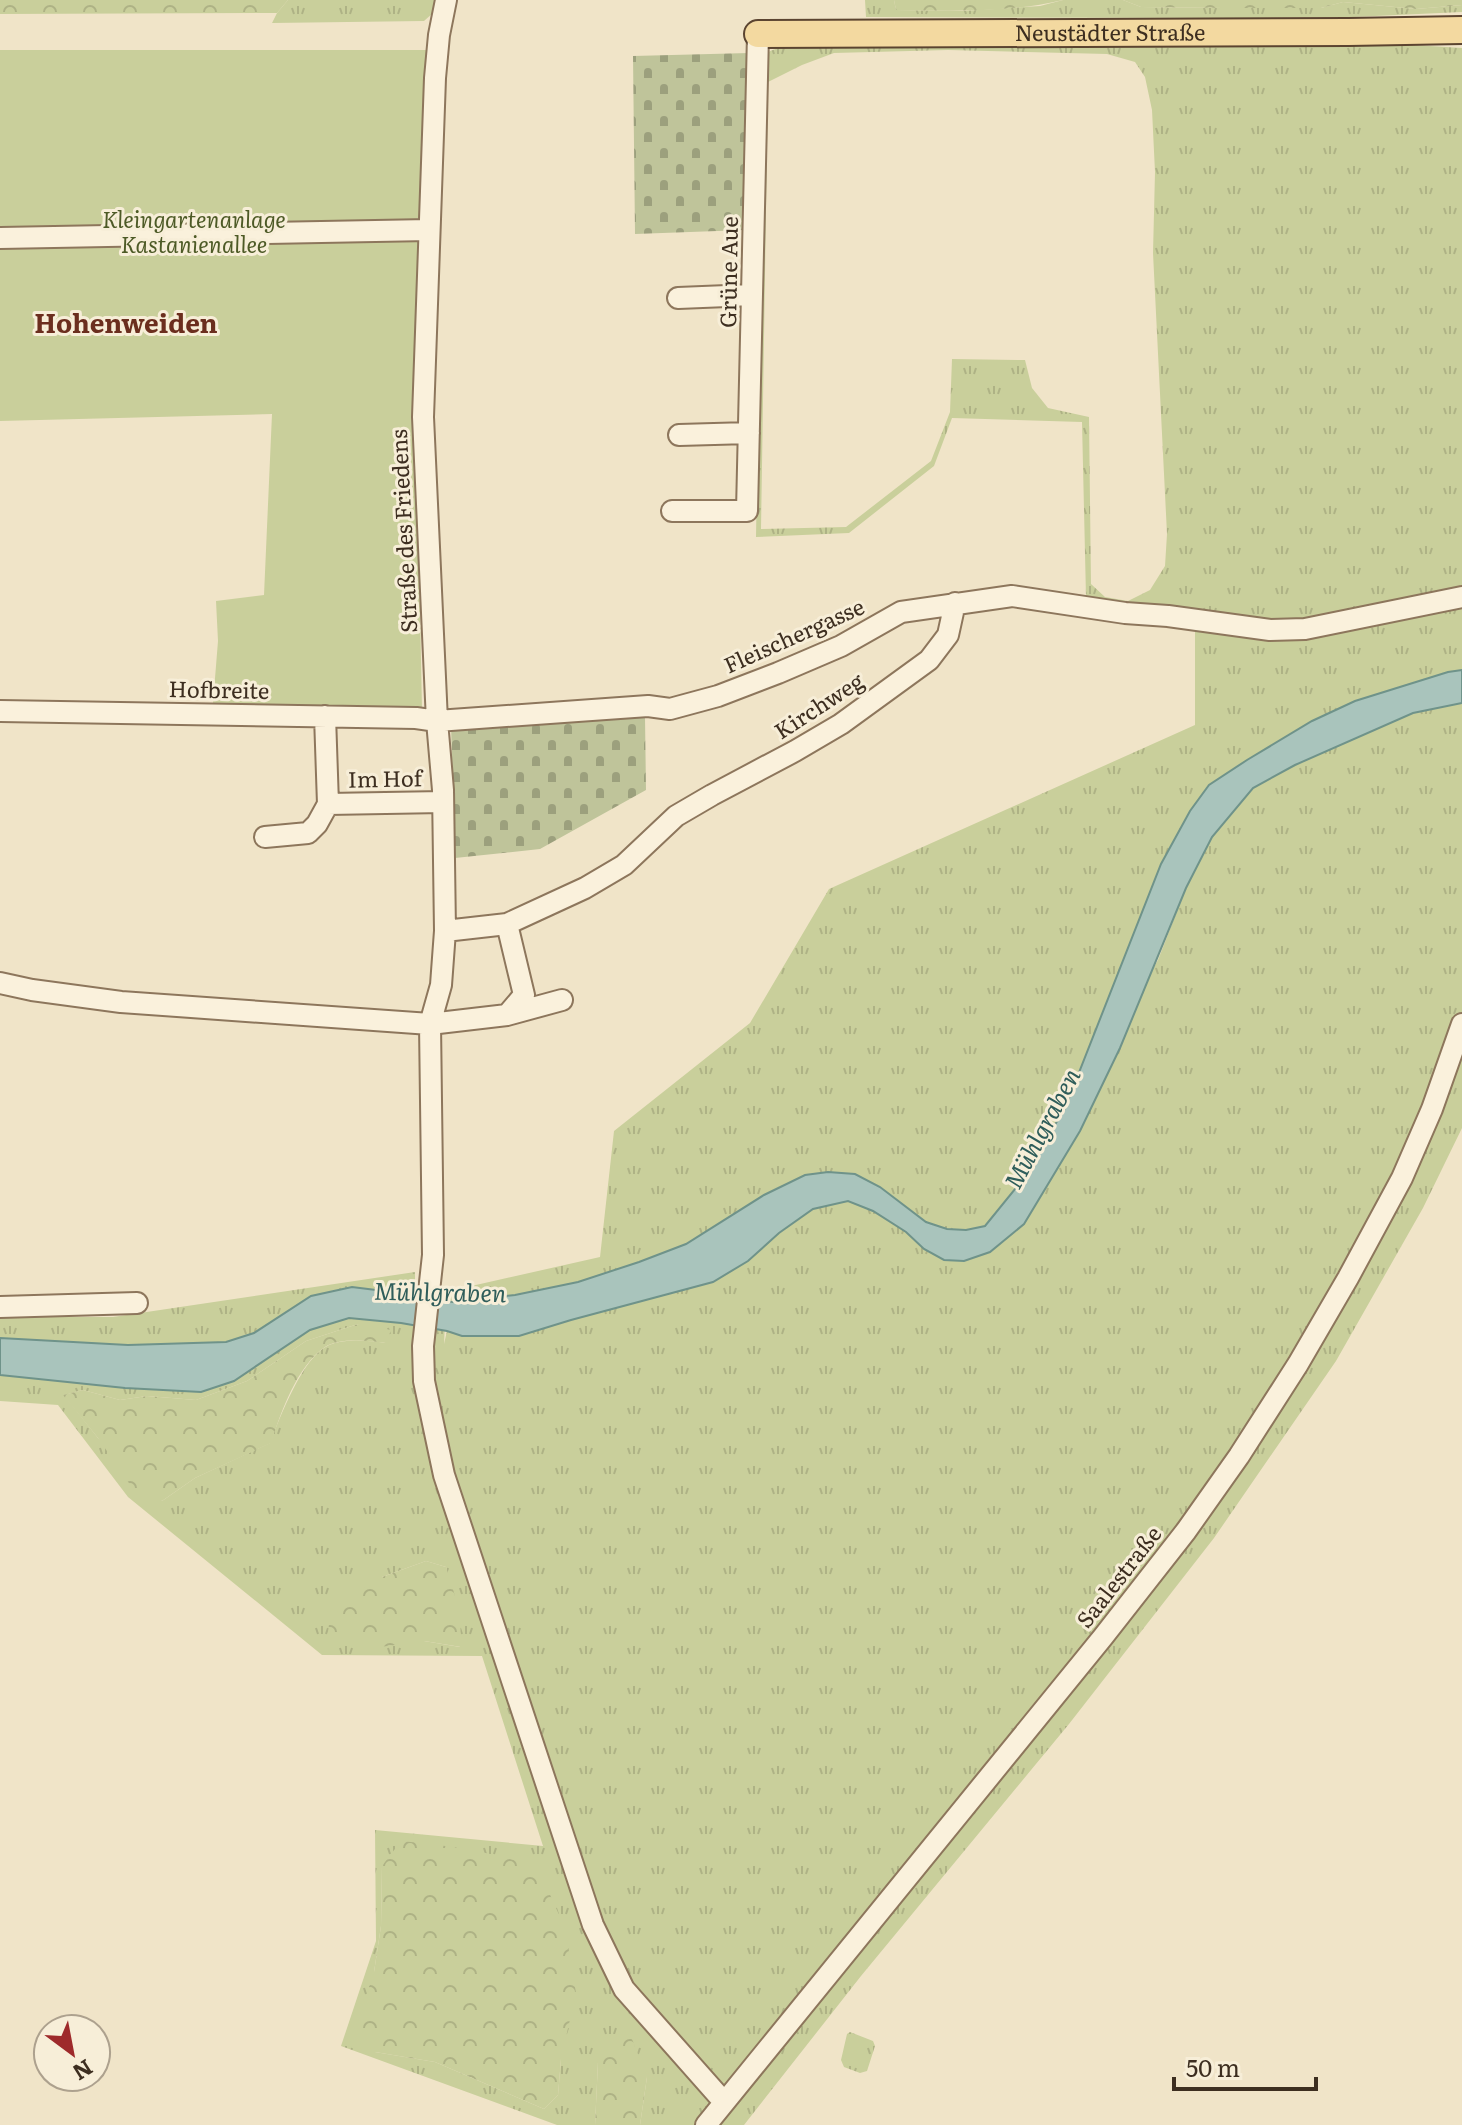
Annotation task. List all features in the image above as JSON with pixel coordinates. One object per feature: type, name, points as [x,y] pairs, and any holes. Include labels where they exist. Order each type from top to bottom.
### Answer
[{"type":"main road","name":"Neustädter Straße","points":[[758,34],[1462,30]]},
{"type":"street","name":"Straße des Friedens","points":[[446,0],[435,78],[423,417],[443,802],[445,931],[441,985],[430,1024],[433,1255],[423,1346],[424,1381],[444,1475],[593,1925],[624,1989],[724,2102]]},
{"type":"street","name":"Grüne Aue","points":[[672,511],[747,511],[758,34]]},
{"type":"street","points":[[0,238],[429,230]]},
{"type":"street","points":[[678,298],[752,295]]},
{"type":"street","points":[[679,435],[749,433]]},
{"type":"street","name":"Fleischergasse","points":[[437,721],[648,706],[670,709],[718,696],[778,673],[841,646],[901,612],[1012,596],[1270,630],[1305,629],[1462,597]]},
{"type":"street","name":"Kirchweg","points":[[445,931],[507,924],[585,888],[624,865],[676,816],[841,724],[929,660],[948,635],[955,603]]},
{"type":"street","name":"Hofbreite","points":[[0,711],[416,718],[437,721]]},
{"type":"street","name":"Im Hof","points":[[265,837],[308,833],[328,804],[325,716]]},
{"type":"street","name":"Im Hof","points":[[328,804],[443,802]]},
{"type":"street","points":[[507,924],[524,995],[507,1015]]},
{"type":"street","points":[[0,983],[121,1002],[430,1024],[507,1015],[562,1000]]},
{"type":"street","name":"Saalestraße","points":[[706,2125],[1103,1637],[1186,1531],[1239,1456],[1298,1364],[1402,1178],[1432,1109],[1462,1024]]},
{"type":"street","points":[[0,1307],[137,1303]]},
{"type":"green space","points":[[0,0],[288,0],[277,13],[0,14]]},
{"type":"green space","points":[[288,0],[436,0],[433,13],[424,21],[272,23]]},
{"type":"green space","points":[[865,0],[894,0],[896,10],[962,11],[1040,6],[1063,0],[1123,0],[1141,7],[1321,8],[1343,2],[1416,9],[1462,5],[1462,12],[1241,18],[866,17]]},
{"type":"green space","points":[[894,0],[1063,0],[1022,7],[959,11],[896,10]]},
{"type":"green space","points":[[1123,0],[1462,0],[1462,5],[1416,9],[1343,2],[1321,8],[1141,7]]},
{"type":"green space","points":[[1087,44],[1413,45],[1462,48],[1462,670],[1355,701],[1312,721],[1209,785],[1190,811],[1161,864],[1065,1108],[1020,1183],[985,1226],[966,1230],[947,1229],[926,1222],[880,1187],[828,1172],[805,1175],[764,1195],[686,1244],[639,1262],[578,1282],[515,1295],[446,1301],[444,1344],[447,1331],[462,1336],[519,1336],[713,1282],[748,1261],[779,1233],[813,1209],[848,1201],[873,1211],[906,1232],[924,1249],[990,1252],[1158,960],[1186,888],[1212,837],[1253,788],[1295,765],[1413,713],[1462,703],[1462,1128],[1423,1208],[1336,1361],[1214,1538],[1069,1724],[861,1976],[744,2125],[640,2125],[647,2077],[598,2062],[595,2125],[557,2125],[341,2046],[376,1941],[375,1830],[543,1846],[482,1656],[322,1655],[128,1497],[58,1405],[0,1401],[0,1317],[113,1317],[415,1272],[415,1295],[445,1292],[600,1257],[614,1131],[750,1023],[829,889],[1195,725],[1195,612],[1125,613],[1086,597],[1082,422],[952,418],[934,466],[849,533],[756,537],[764,58],[770,51],[784,46]],"holes":[[[948,50],[1107,54],[1135,62],[1145,77],[1152,110],[1155,172],[1153,253],[1167,534],[1165,566],[1150,590],[1128,601],[1105,597],[1091,584],[1089,417],[1048,408],[1032,388],[1025,360],[952,359],[950,412],[931,461],[846,527],[761,529],[768,82],[834,53]],[[358,1324],[386,1343],[343,1341],[319,1351],[294,1388],[270,1443],[195,1478],[162,1501],[98,1438],[64,1395],[83,1390],[120,1400],[147,1396],[196,1400],[247,1381],[306,1341]],[[426,1561],[446,1567],[460,1647],[424,1641],[382,1577]],[[382,1866],[561,2059],[558,2095],[544,2109],[435,2062],[375,2052],[374,1972],[381,1926]]]},
{"type":"green space","name":"Kleingartenanlage Kastanienallee","points":[[0,50],[430,50],[416,410],[422,710],[213,703],[218,641],[216,601],[264,595],[272,414],[0,421]]},
{"type":"green space","points":[[749,53],[745,230],[635,234],[633,56]]},
{"type":"green space","points":[[645,717],[646,790],[540,849],[455,858],[451,725]]},
{"type":"green space","points":[[358,1324],[391,1330],[386,1343],[346,1341],[325,1347],[298,1378],[271,1443],[195,1478],[162,1501],[133,1489],[63,1395],[83,1390],[120,1400],[147,1396],[196,1400],[247,1381],[306,1341]]},
{"type":"green space","points":[[426,1561],[446,1567],[460,1612],[461,1647],[424,1641],[380,1647],[328,1638],[330,1607],[382,1577]]},
{"type":"green space","points":[[401,1841],[471,1850],[538,1868],[565,1928],[576,1993],[561,2059],[558,2095],[544,2109],[435,2062],[375,2052],[356,2029],[374,1972],[381,1926],[382,1866]]},
{"type":"green space","points":[[850,2032],[873,2041],[875,2046],[867,2071],[860,2073],[844,2067],[841,2060]]},
{"type":"green space","points":[[612,2034],[630,2034],[647,2077],[640,2125],[595,2125],[598,2062]]},
{"type":"water","points":[[1462,670],[1462,703],[1413,713],[1295,765],[1253,788],[1212,837],[1186,888],[1120,1048],[1080,1131],[1024,1224],[990,1252],[964,1261],[944,1260],[873,1211],[848,1201],[813,1209],[779,1233],[748,1261],[713,1282],[519,1336],[462,1336],[401,1323],[349,1318],[310,1330],[234,1381],[201,1392],[125,1388],[0,1375],[0,1338],[128,1345],[226,1342],[254,1333],[311,1296],[352,1287],[407,1298],[453,1302],[515,1295],[578,1282],[686,1244],[764,1195],[805,1175],[828,1172],[855,1174],[880,1187],[926,1222],[947,1229],[966,1230],[985,1226],[1020,1183],[1065,1108],[1161,864],[1190,811],[1209,785],[1312,721],[1355,701]]},
{"type":"district","name":"Hohenweiden","points":[[126,324]]},
{"type":"water label","name":"Mühlgraben","points":[[1043,1129]]},
{"type":"water label","name":"Mühlgraben","points":[[440,1293]]}]
